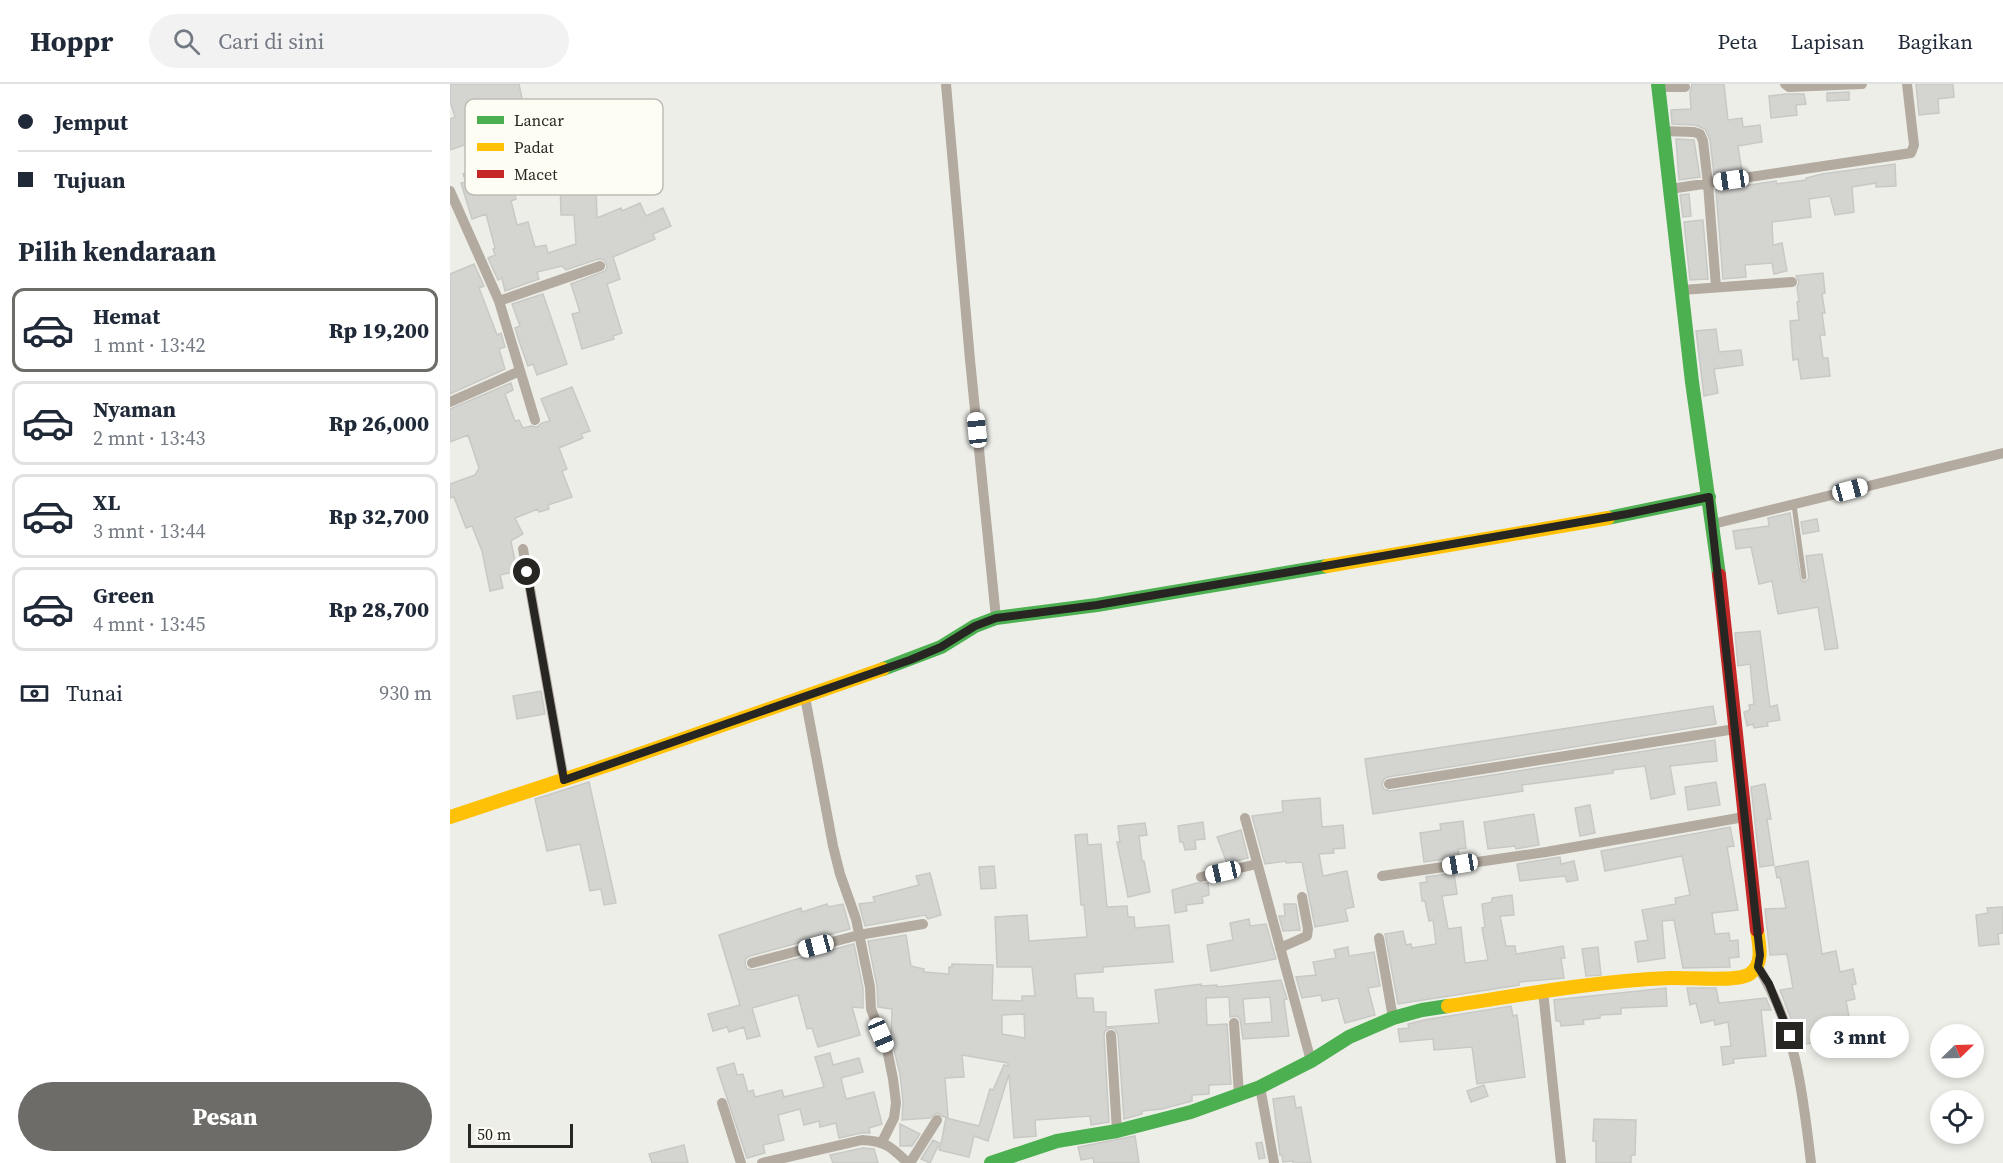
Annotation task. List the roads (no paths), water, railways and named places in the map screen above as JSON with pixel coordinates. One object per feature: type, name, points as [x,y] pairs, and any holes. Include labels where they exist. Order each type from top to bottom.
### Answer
[{"type":"street","points":[[946,84],[970,360],[996,618]]},
{"type":"street","points":[[1785,84],[1789,87],[1862,84]]},
{"type":"street","points":[[1670,189],[1911,153],[1914,145],[1907,84]]},
{"type":"street","points":[[991,1163],[1057,1141],[1117,1131],[1191,1112],[1260,1087],[1311,1061],[1349,1037],[1393,1018],[1422,1010],[1543,991],[1670,978],[1742,978],[1750,975],[1758,967],[1760,955],[1713,524],[1692,382],[1658,86],[1684,87]]},
{"type":"street","points":[[1663,131],[1694,132],[1700,134],[1703,141],[1716,287]]},
{"type":"street","points":[[450,191],[499,301],[535,420]]},
{"type":"street","points":[[499,301],[600,266]]},
{"type":"street","points":[[1682,290],[1792,282]]},
{"type":"street","points":[[450,402],[520,371]]},
{"type":"street","points":[[1713,524],[2003,453]]},
{"type":"street","points":[[450,817],[805,698],[941,647],[975,626],[996,618],[1097,605],[1224,584],[1627,514],[1709,497]]},
{"type":"street","points":[[523,549],[564,780]]},
{"type":"street","points":[[805,698],[833,846],[859,935],[870,987],[871,1009],[887,1049],[893,1078],[896,1103],[894,1118],[882,1142]]},
{"type":"street","points":[[1389,784],[1735,729]]},
{"type":"street","points":[[1382,876],[1546,852],[1744,817]]},
{"type":"street","points":[[1245,818],[1311,1061]]},
{"type":"street","points":[[1200,877],[1257,864]]},
{"type":"street","points":[[1280,948],[1306,936],[1308,928],[1302,897]]},
{"type":"street","points":[[752,963],[859,935],[923,924]]},
{"type":"street","points":[[1379,938],[1393,1018]]},
{"type":"street","points":[[1758,967],[1769,984],[1794,1048],[1811,1163]]},
{"type":"street","points":[[1543,991],[1561,1163]]},
{"type":"street","points":[[1234,1023],[1239,1094]]},
{"type":"street","points":[[1111,1035],[1117,1131]]},
{"type":"street","points":[[1260,1087],[1274,1163]]},
{"type":"street","points":[[722,1102],[741,1163]]},
{"type":"street","points":[[762,1163],[862,1140],[882,1142],[909,1163],[937,1120]]},
{"type":"lane","points":[[1794,505],[1804,577]]}]
